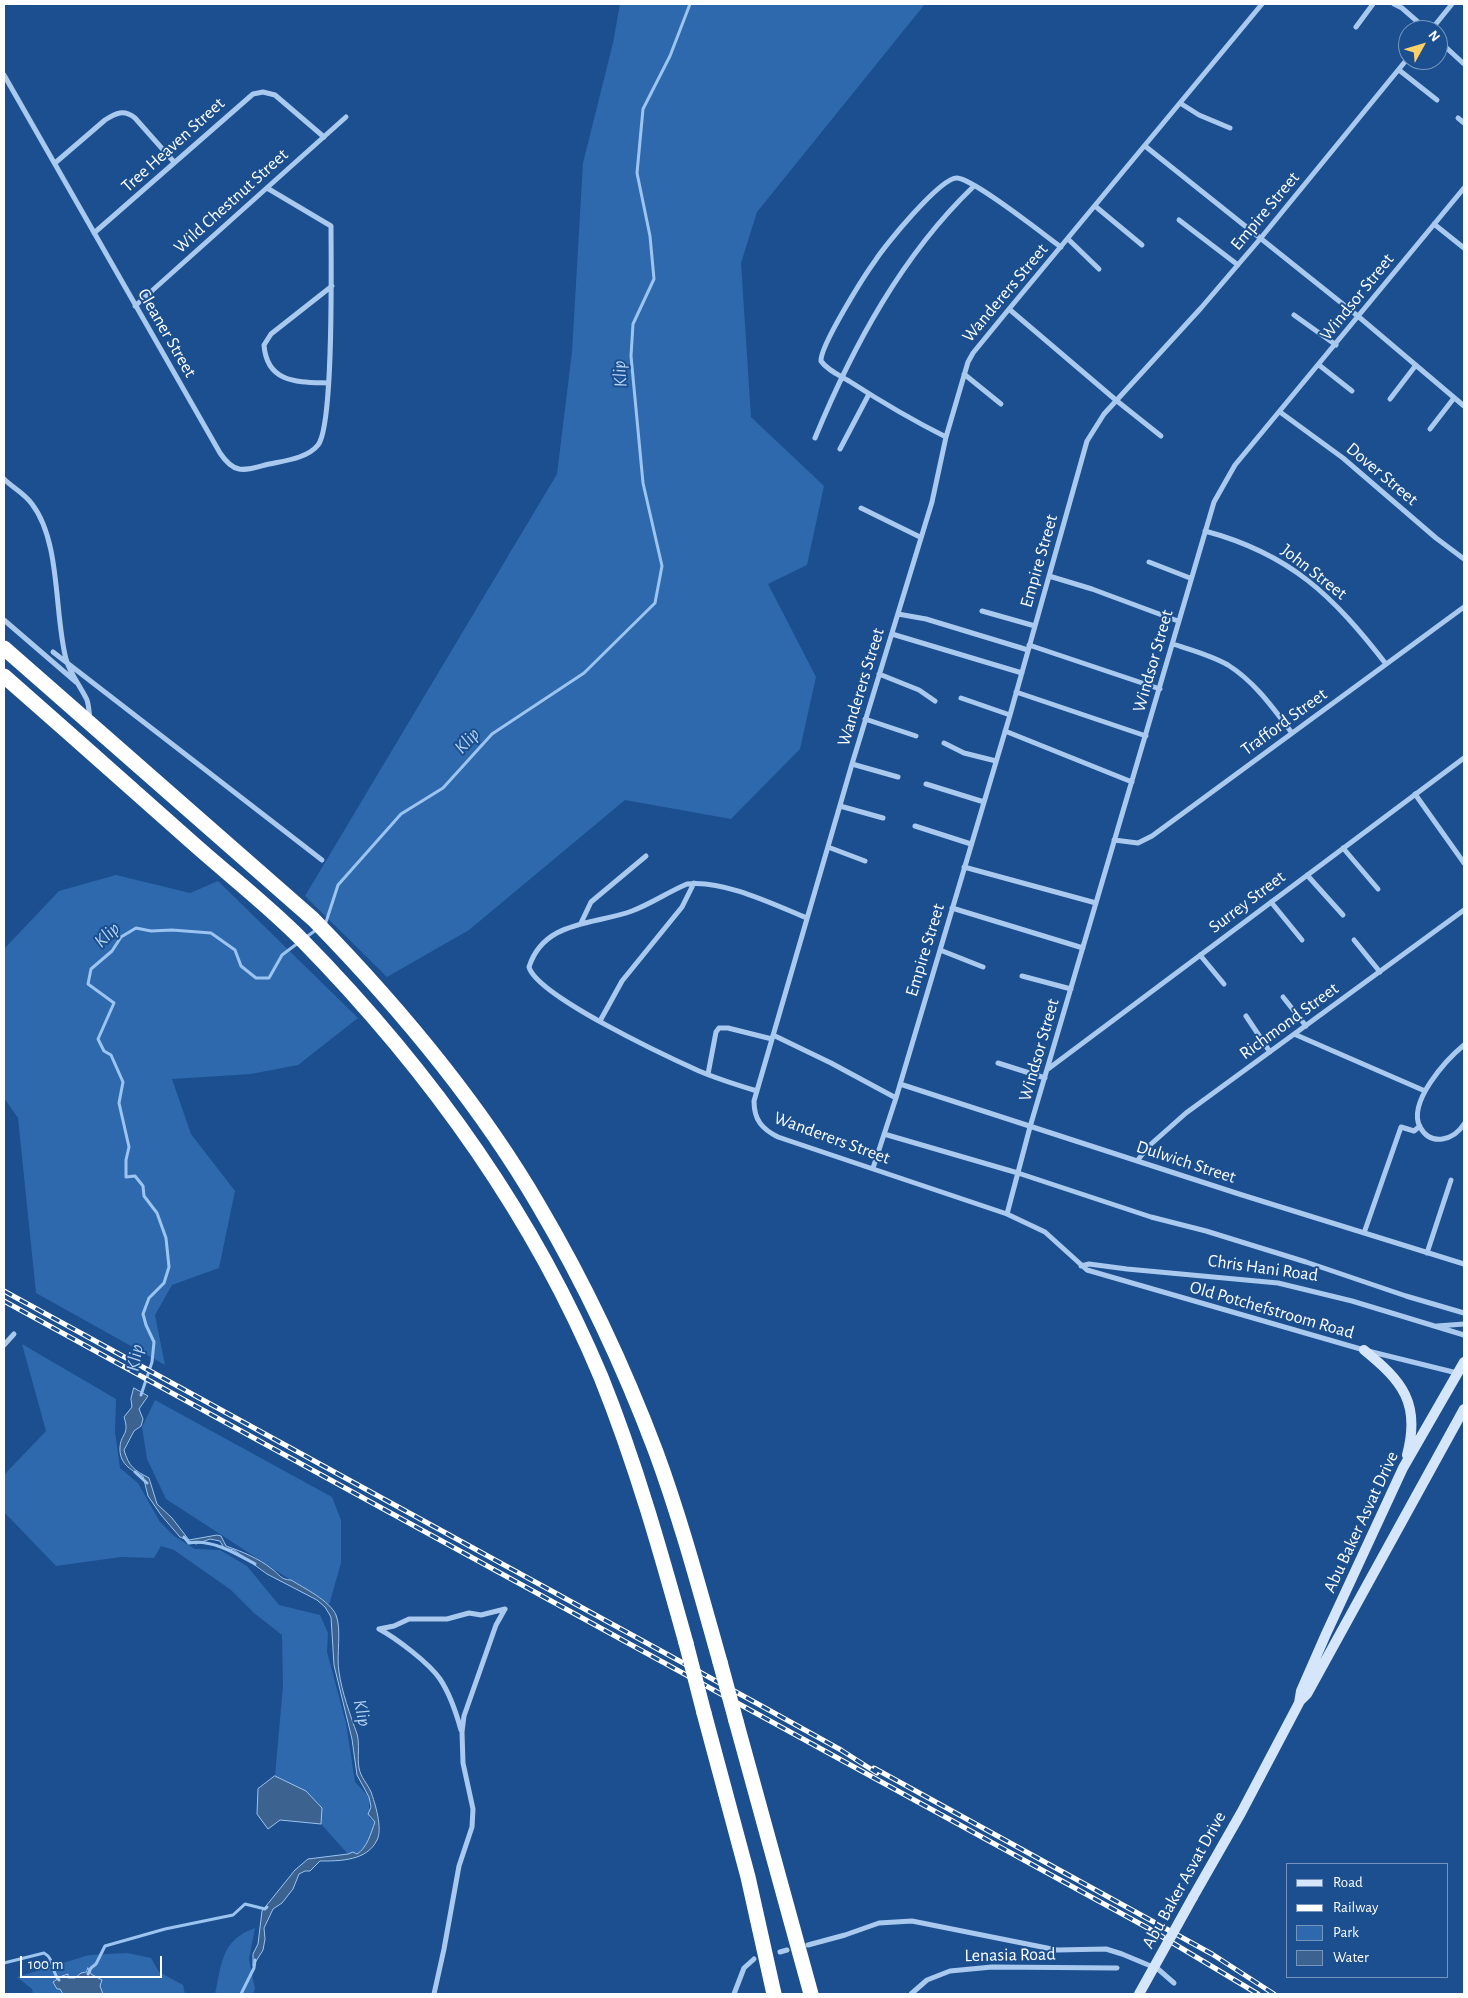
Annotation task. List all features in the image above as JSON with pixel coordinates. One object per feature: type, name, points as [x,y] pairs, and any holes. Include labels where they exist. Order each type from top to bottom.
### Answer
[{"type":"highway","points":[[4,648],[313,919],[346,953],[415,1032],[476,1111],[539,1206],[577,1276],[613,1350],[656,1451],[684,1536],[720,1662],[810,1994]]},
{"type":"highway","points":[[4,676],[296,935],[330,969],[395,1042],[449,1112],[483,1159],[517,1214],[562,1293],[600,1375],[634,1466],[660,1547],[748,1877],[774,1994]]},
{"type":"highway","points":[[748,1877],[782,1994]]},
{"type":"highway","points":[[780,1880],[819,1994]]},
{"type":"main road","points":[[1364,1350],[1392,1374],[1408,1399],[1412,1413],[1412,1427],[1403,1468]]},
{"type":"main road","name":"Abu Baker Asvat Drive","points":[[1299,1703],[1301,1691],[1326,1634],[1403,1468],[1461,1374],[1464,1362]]},
{"type":"main road","name":"Abu Baker Asvat Drive","points":[[1139,1994],[1464,1409]]},
{"type":"main road","points":[[1450,1433],[1464,1424]]},
{"type":"street","name":"Wanderers Street","points":[[1081,1266],[1065,1249],[1044,1232],[1007,1214],[769,1132],[755,1116],[754,1101],[865,719],[932,502],[946,436],[964,374],[973,353],[1262,4]]},
{"type":"street","points":[[1356,27],[1374,4]]},
{"type":"street","points":[[1394,4],[1417,20]]},
{"type":"street","points":[[1438,20],[1452,4]]},
{"type":"street","points":[[1448,49],[1464,64]]},
{"type":"street","points":[[1398,70],[1438,100]]},
{"type":"street","name":"Empire Street","points":[[873,1168],[896,1098],[1010,715],[1087,441],[1096,425],[1116,401],[1238,265],[1398,70]]},
{"type":"street","name":"Cleaner Street","points":[[4,76],[220,453],[233,468],[238,470],[252,469],[302,455],[316,448],[323,437],[324,431],[332,286],[331,226],[267,188]]},
{"type":"street","name":"Tree Heaven Street","points":[[94,233],[246,98],[253,94],[263,92],[275,95],[324,137]]},
{"type":"street","points":[[1180,103],[1199,115],[1230,128]]},
{"type":"street","points":[[55,163],[105,120],[112,115],[122,112],[131,114],[174,162]]},
{"type":"street","name":"Wild Chestnut Street","points":[[135,306],[346,117]]},
{"type":"street","points":[[1458,118],[1464,123]]},
{"type":"street","points":[[1145,146],[1359,317],[1464,406]]},
{"type":"street","points":[[946,436],[912,420],[822,363],[821,355],[875,260],[926,200],[946,183],[957,178],[974,186],[1061,247]]},
{"type":"street","points":[[815,438],[842,377],[898,277],[927,238],[974,186]]},
{"type":"street","name":"Windsor Street","points":[[1007,1214],[1030,1127],[1160,689],[1190,578],[1214,502],[1228,475],[1464,188]]},
{"type":"street","points":[[1095,206],[1142,245]]},
{"type":"street","points":[[1179,220],[1238,265]]},
{"type":"street","points":[[1434,224],[1464,248]]},
{"type":"street","points":[[1068,239],[1099,269]]},
{"type":"street","points":[[328,383],[286,380],[275,372],[270,365],[264,345],[271,334],[332,286]]},
{"type":"street","points":[[1008,309],[1116,401],[1161,436]]},
{"type":"street","points":[[1294,315],[1336,345]]},
{"type":"street","points":[[1319,365],[1352,391]]},
{"type":"street","points":[[1390,399],[1416,365]]},
{"type":"street","points":[[964,374],[1001,404]]},
{"type":"street","points":[[840,449],[869,394]]},
{"type":"street","points":[[1430,429],[1454,398]]},
{"type":"street","name":"Dover Street","points":[[1280,412],[1343,458],[1436,538],[1464,559]]},
{"type":"street","points":[[4,479],[32,504],[41,518],[45,529],[54,571],[66,662],[88,702],[91,724]]},
{"type":"street","points":[[861,508],[920,537]]},
{"type":"street","name":"John Street","points":[[1204,531],[1228,537],[1266,553],[1299,574],[1341,610],[1386,664]]},
{"type":"street","points":[[1149,562],[1190,578]]},
{"type":"street","points":[[1049,576],[1092,588],[1178,621]]},
{"type":"street","name":"Trafford Street","points":[[1114,840],[1138,843],[1152,836],[1464,607]]},
{"type":"street","points":[[982,611],[1034,626]]},
{"type":"street","points":[[898,614],[1029,648],[1160,689]]},
{"type":"street","points":[[4,620],[78,684]]},
{"type":"street","points":[[892,634],[1022,673]]},
{"type":"street","points":[[1173,644],[1216,659],[1240,674],[1263,695],[1292,733]]},
{"type":"street","points":[[53,652],[322,860]]},
{"type":"street","points":[[879,674],[919,690],[935,701]]},
{"type":"street","points":[[1016,692],[1146,736]]},
{"type":"street","points":[[961,698],[1010,715]]},
{"type":"street","points":[[865,719],[916,736]]},
{"type":"street","points":[[1005,731],[1132,782]]},
{"type":"street","points":[[944,743],[964,753],[996,762]]},
{"type":"street","name":"Surrey Street","points":[[1048,1069],[1464,758]]},
{"type":"street","points":[[852,764],[898,777]]},
{"type":"street","points":[[926,784],[984,802]]},
{"type":"street","points":[[1415,794],[1464,863]]},
{"type":"street","points":[[840,806],[883,818]]},
{"type":"street","points":[[915,826],[971,844]]},
{"type":"street","points":[[828,847],[865,861]]},
{"type":"street","points":[[1343,848],[1378,889]]},
{"type":"street","points":[[581,923],[590,902],[646,856]]},
{"type":"street","points":[[964,867],[1096,903]]},
{"type":"street","points":[[1307,875],[1343,915]]},
{"type":"street","points":[[600,1021],[622,981],[682,907],[694,883]]},
{"type":"street","points":[[757,1091],[708,1074],[656,1052],[572,1005],[538,981],[530,972],[529,967],[536,950],[548,938],[561,930],[644,906],[687,884],[694,883],[742,893],[806,918]]},
{"type":"street","points":[[1271,902],[1302,940]]},
{"type":"street","points":[[952,908],[1083,948]]},
{"type":"street","name":"Richmond Street","points":[[1137,1161],[1164,1131],[1464,910]]},
{"type":"street","points":[[1354,940],[1380,972]]},
{"type":"street","points":[[940,950],[983,967]]},
{"type":"street","points":[[1200,955],[1224,984]]},
{"type":"street","points":[[1022,976],[1072,989]]},
{"type":"street","points":[[1282,997],[1306,1026]]},
{"type":"street","points":[[1246,1016],[1270,1052]]},
{"type":"street","points":[[708,1074],[716,1032],[719,1028],[728,1028],[772,1037],[831,1063],[896,1098]]},
{"type":"street","points":[[1294,1034],[1425,1091]]},
{"type":"street","points":[[1464,1046],[1440,1067],[1425,1091],[1418,1116],[1420,1126],[1427,1134],[1439,1139],[1450,1138],[1459,1133],[1464,1124]]},
{"type":"street","points":[[998,1063],[1045,1078]]},
{"type":"street","name":"Dulwich Street","points":[[900,1084],[1464,1264]]},
{"type":"street","points":[[1364,1233],[1401,1127],[1414,1131],[1420,1126]]},
{"type":"street","points":[[884,1134],[1018,1172],[1151,1217],[1206,1231],[1464,1313]]},
{"type":"street","points":[[1427,1253],[1451,1180]]},
{"type":"street","name":"Chris Hani Road","points":[[1081,1266],[1089,1264],[1120,1269],[1278,1283],[1352,1301],[1464,1336]]},
{"type":"street","name":"Old Potchefstroom Road","points":[[1081,1266],[1087,1270],[1364,1350],[1461,1374]]},
{"type":"street","points":[[1434,1326],[1464,1324]]},
{"type":"street","points":[[4,1345],[14,1334]]},
{"type":"street","points":[[434,1994],[456,1880],[472,1828],[473,1809],[463,1763],[462,1732],[464,1716],[496,1625],[505,1609],[481,1614],[469,1613],[447,1619],[409,1619],[394,1626],[379,1629],[409,1650],[439,1678],[456,1711],[462,1732]]},
{"type":"street","points":[[808,1945],[879,1923],[912,1921],[1057,1950],[1106,1949],[1158,1969],[1174,1983]]},
{"type":"street","points":[[780,1952],[787,1950]]},
{"type":"street","points":[[734,1994],[744,1968],[754,1959]]},
{"type":"street","name":"Lenasia Road","points":[[911,1994],[926,1980],[950,1970],[992,1967],[1117,1968]]},
{"type":"green space","points":[[620,4],[925,4],[757,212],[741,263],[751,417],[824,486],[807,565],[768,584],[816,677],[800,749],[731,819],[625,800],[469,930],[387,977],[305,896],[557,474],[572,352],[583,163],[613,43]]},
{"type":"green space","points":[[116,875],[190,893],[218,881],[358,1018],[298,1065],[251,1074],[172,1079],[191,1134],[235,1191],[219,1268],[172,1285],[155,1315],[165,1365],[36,1293],[18,1118],[4,1098],[4,949],[59,891]]},
{"type":"green space","points":[[22,1344],[116,1399],[115,1432],[120,1468],[138,1483],[160,1522],[174,1536],[195,1549],[220,1550],[247,1566],[279,1605],[320,1615],[328,1633],[327,1652],[346,1723],[355,1782],[369,1797],[369,1818],[376,1822],[367,1844],[357,1854],[353,1852],[348,1854],[321,1824],[322,1808],[306,1791],[275,1776],[283,1686],[282,1635],[254,1613],[231,1590],[174,1550],[161,1546],[154,1558],[121,1557],[56,1566],[4,1512],[4,1475],[46,1431]]},
{"type":"green space","points":[[155,1400],[332,1497],[341,1520],[341,1563],[329,1605],[166,1499],[147,1459],[142,1427]]},
{"type":"green space","points":[[255,1928],[249,1959],[255,1989],[253,1994],[215,1994],[222,1963],[229,1946],[235,1939]]},
{"type":"green space","points":[[127,1953],[151,1958],[159,1972],[183,1985],[185,1994],[33,1994],[32,1989],[17,1977],[89,1955]]},
{"type":"water","points":[[134,1388],[148,1396],[139,1409],[143,1419],[141,1426],[134,1431],[124,1450],[133,1467],[139,1473],[149,1478],[157,1504],[172,1518],[189,1540],[221,1536],[226,1546],[256,1558],[282,1578],[291,1580],[323,1600],[333,1610],[338,1621],[340,1680],[358,1738],[358,1764],[360,1772],[371,1792],[376,1809],[379,1835],[372,1847],[360,1856],[336,1861],[320,1861],[310,1871],[299,1874],[293,1889],[282,1903],[273,1909],[264,1928],[263,1950],[253,1966],[253,1954],[258,1944],[262,1911],[295,1870],[308,1859],[353,1852],[357,1854],[366,1844],[375,1822],[368,1814],[371,1807],[369,1797],[357,1775],[352,1739],[334,1665],[331,1617],[325,1607],[317,1600],[267,1574],[234,1550],[224,1548],[220,1541],[210,1539],[196,1544],[180,1537],[161,1515],[148,1496],[143,1476],[123,1462],[120,1453],[121,1442],[126,1431],[124,1417],[132,1407],[131,1399]]},
{"type":"water","points":[[275,1776],[306,1791],[322,1808],[321,1824],[280,1820],[268,1829],[257,1814],[258,1789]]},
{"type":"water","points":[[88,1968],[91,1974],[102,1980],[100,1986],[103,1994],[63,1994],[53,1982],[68,1974],[68,1978],[75,1978],[81,1973],[86,1972]]},
{"type":"waterway","name":"Klip","points":[[323,924],[326,922],[338,885],[401,814],[443,788],[492,734],[584,673],[655,603],[662,566],[643,483],[631,356],[633,324],[654,279],[650,236],[637,173],[643,109],[670,56],[690,4]]},
{"type":"waterway","name":"Klip","points":[[141,1395],[152,1362],[154,1342],[143,1314],[149,1298],[164,1283],[169,1267],[166,1238],[157,1213],[144,1196],[143,1186],[135,1176],[126,1177],[126,1160],[129,1147],[119,1103],[123,1082],[111,1055],[104,1051],[98,1039],[114,1003],[88,984],[91,969],[112,951],[121,937],[136,928],[151,931],[172,930],[211,933],[235,950],[241,966],[256,978],[269,978],[282,955],[298,943]]},
{"type":"waterway","name":"Klip","points":[[305,938],[316,930]]},
{"type":"waterway","name":"Klip","points":[[135,1472],[147,1483]]},
{"type":"waterway","name":"Klip","points":[[184,1537],[189,1543],[198,1542],[215,1545],[255,1564]]},
{"type":"waterway","points":[[88,1974],[96,1964],[105,1946],[165,1929],[233,1915],[245,1904],[265,1909],[267,1907]]},
{"type":"waterway","points":[[4,1963],[44,1953],[50,1959],[59,1980]]},
{"type":"waterway","name":"Klip","points":[[241,1994],[254,1968],[255,1960]]},
{"type":"railway","points":[[4,1291],[758,1704],[841,1750],[877,1773]]},
{"type":"railway","points":[[4,1301],[1146,1927],[1258,1994]]},
{"type":"railway","points":[[874,1768],[1212,1954],[1274,1994]]}]
